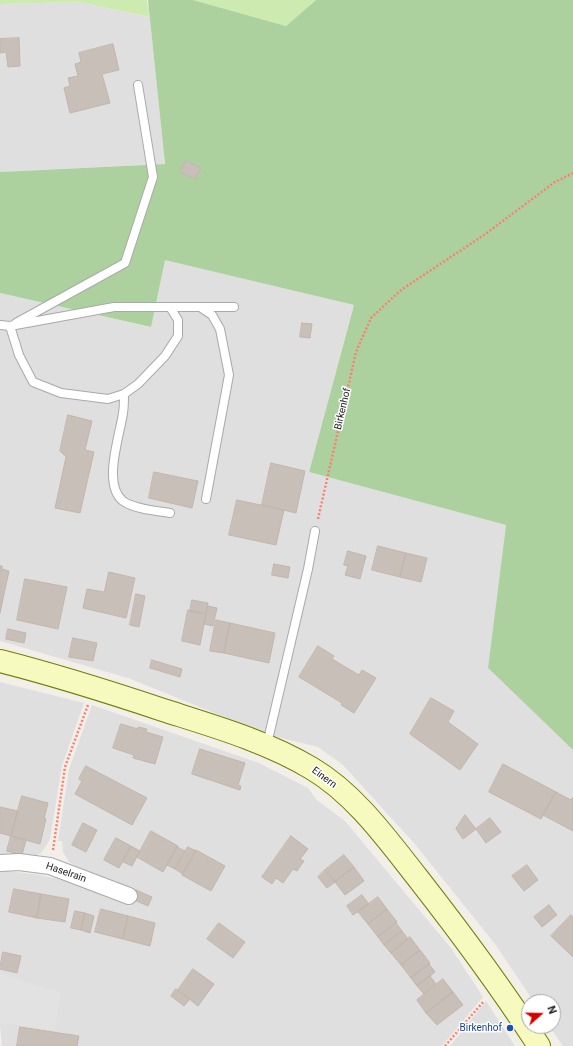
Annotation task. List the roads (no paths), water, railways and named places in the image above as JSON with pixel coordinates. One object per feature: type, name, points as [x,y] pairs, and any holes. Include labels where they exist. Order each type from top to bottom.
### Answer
[{"type":"main road","name":"Einern","points":[[0,661],[94,688],[267,745],[312,768],[351,800],[390,843],[476,953],[504,992],[539,1046]]},
{"type":"street","name":"Haselrain","points":[[0,863],[19,862],[50,866],[128,896]]},
{"type":"lane","points":[[10,326],[125,263],[153,177],[138,85]]},
{"type":"lane","points":[[0,325],[10,326],[114,307],[234,307]]},
{"type":"lane","points":[[10,326],[19,355],[33,382],[61,393],[108,399],[124,394],[138,384],[165,356],[178,336],[178,320],[170,307]]},
{"type":"lane","points":[[200,307],[212,315],[220,329],[229,375],[206,499]]},
{"type":"lane","points":[[124,394],[124,410],[112,469],[114,488],[122,500],[132,506],[170,513]]},
{"type":"lane","points":[[267,745],[309,564],[315,531]]},
{"type":"place","name":"Birkenhof","points":[[510,1028]]}]
